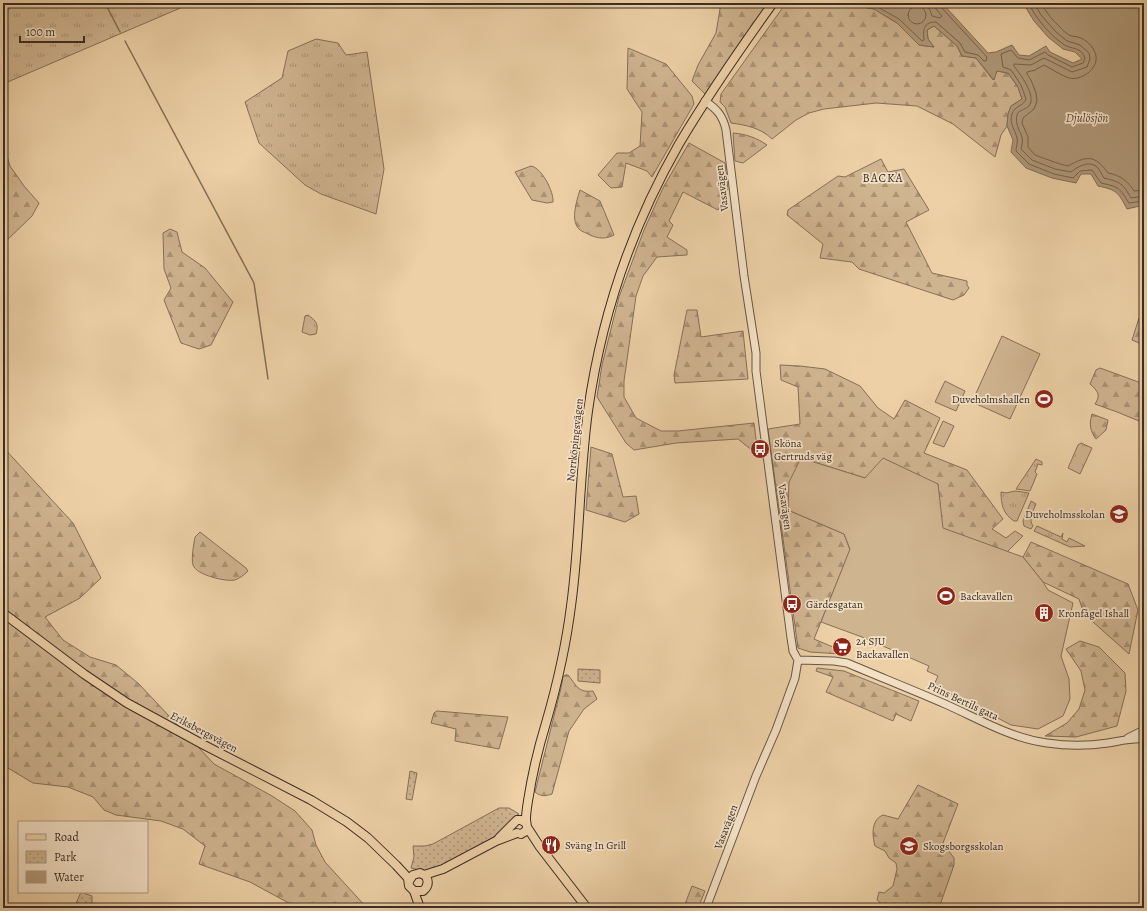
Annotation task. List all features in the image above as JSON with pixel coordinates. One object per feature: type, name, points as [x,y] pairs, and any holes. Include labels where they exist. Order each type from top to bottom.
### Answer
[{"type":"main road","name":"Norrköpingsvägen","points":[[521,824],[528,800],[542,735],[563,658],[574,584],[584,440],[592,385],[607,320],[627,256],[640,222],[660,179],[705,101],[773,3]]},
{"type":"main road","name":"Eriksbergsvägen","points":[[3,613],[84,674],[128,703],[204,745],[311,800],[347,822],[368,838],[396,865],[409,881]]},
{"type":"main road","points":[[496,841],[525,831],[521,824]]},
{"type":"main road","points":[[421,908],[414,891],[410,888],[410,877],[415,874],[426,878],[496,841],[521,824]]},
{"type":"main road","points":[[521,824],[587,908]]},
{"type":"main road","points":[[519,833],[540,847]]},
{"type":"main road","name":"Eriksbergsvägen","points":[[396,865],[415,874]]},
{"type":"main road","points":[[421,908],[423,891],[426,888],[426,878]]},
{"type":"main road","points":[[414,891],[423,891]]},
{"type":"street","name":"Vasavägen","points":[[705,101],[719,112],[723,118],[726,130],[744,276],[756,353],[756,371],[791,638],[793,651],[798,660],[794,678],[776,730],[756,776],[706,908]]},
{"type":"street","name":"Prins Bertils gata","points":[[798,660],[834,661],[847,663],[921,693],[999,730],[1034,741],[1061,745],[1076,745],[1144,739]]},
{"type":"street","name":"Prins Bertils gata","points":[[1123,740],[1143,730]]},
{"type":"street","points":[[1143,730],[1142,736],[1144,739]]},
{"type":"green space","points":[[14,3],[192,3],[3,84],[3,17]]},
{"type":"green space","points":[[721,3],[770,3],[707,96],[692,81],[698,65],[716,33]]},
{"type":"green space","points":[[786,3],[856,3],[857,6],[874,9],[897,23],[919,45],[934,47],[928,39],[927,30],[934,26],[957,46],[962,56],[976,58],[993,80],[997,71],[1008,73],[1018,87],[1022,99],[1011,106],[1008,114],[1007,126],[1001,135],[995,157],[953,124],[917,106],[876,103],[824,109],[809,113],[796,120],[772,139],[763,132],[748,126],[731,123],[725,107],[720,102],[721,94]]},
{"type":"green space","points":[[316,39],[338,43],[346,55],[367,52],[384,169],[376,214],[321,194],[305,185],[259,143],[245,102],[282,78],[288,51]]},
{"type":"green space","points":[[628,48],[666,64],[692,96],[694,104],[652,177],[647,171],[626,163],[622,187],[611,188],[598,175],[617,153],[629,153],[640,146],[642,112],[627,89]]},
{"type":"green space","points":[[733,133],[751,137],[767,145],[743,163],[735,161]]},
{"type":"green space","points":[[3,142],[10,166],[24,186],[39,203],[32,216],[3,244]]},
{"type":"green space","points":[[689,143],[725,163],[728,189],[718,210],[683,192],[669,221],[673,225],[667,237],[687,250],[687,255],[657,257],[643,276],[636,296],[624,381],[624,397],[636,418],[661,431],[678,431],[754,423],[758,455],[738,439],[676,443],[634,450],[626,443],[597,397],[602,365],[619,297],[644,230],[663,188]]},
{"type":"green space","points":[[881,159],[888,172],[904,169],[929,210],[906,222],[932,273],[967,281],[969,288],[964,295],[953,300],[859,269],[852,262],[820,258],[823,244],[787,215],[788,210],[838,176],[845,177]]},
{"type":"green space","points":[[531,166],[539,171],[543,176],[552,192],[553,202],[547,203],[532,200],[515,172]]},
{"type":"green space","points":[[580,190],[600,201],[614,235],[599,238],[579,229],[576,225],[575,215]]},
{"type":"green space","points":[[170,229],[177,232],[182,252],[205,268],[233,302],[211,345],[199,349],[181,343],[164,300],[171,288],[164,269],[163,233]]},
{"type":"green space","points":[[687,310],[697,310],[701,337],[743,331],[748,379],[675,383],[674,375]]},
{"type":"green space","points":[[308,315],[316,323],[316,334],[310,335],[302,332],[305,316]]},
{"type":"green space","points":[[1139,318],[1144,319],[1144,345],[1132,340]]},
{"type":"green space","points":[[1002,336],[1040,354],[1010,419],[972,402]]},
{"type":"green space","points":[[780,365],[825,369],[860,386],[878,408],[894,419],[905,400],[940,418],[924,453],[967,470],[1003,519],[992,529],[1006,538],[1015,531],[1023,536],[1007,552],[942,528],[938,484],[865,478],[801,458],[788,510],[844,534],[850,550],[814,639],[840,650],[840,654],[810,652],[798,648],[768,429],[800,424],[798,387],[781,380]]},
{"type":"green space","points":[[1100,368],[1144,384],[1144,423],[1095,404],[1098,398],[1098,393],[1090,384],[1096,370]]},
{"type":"green space","points":[[945,381],[965,391],[956,411],[935,402]]},
{"type":"green space","points":[[1092,414],[1108,420],[1106,430],[1096,439],[1092,433],[1091,427]]},
{"type":"green space","points":[[943,421],[954,426],[944,447],[933,443]]},
{"type":"green space","points":[[1081,443],[1092,448],[1080,474],[1068,468],[1078,445]]},
{"type":"green space","points":[[3,447],[73,523],[101,578],[80,598],[45,617],[63,640],[90,657],[116,665],[139,684],[214,764],[272,796],[295,811],[312,830],[316,845],[325,862],[367,908],[309,908],[304,903],[298,908],[250,882],[199,864],[205,846],[183,829],[161,821],[116,815],[104,810],[93,797],[68,787],[33,783],[3,765]]},
{"type":"green space","points":[[591,447],[612,454],[623,497],[636,496],[639,514],[625,522],[586,510]]},
{"type":"green space","name":"Backavallen","points":[[801,458],[865,478],[883,458],[938,484],[943,528],[1023,557],[1048,590],[1073,603],[1061,656],[1069,679],[1070,699],[1063,716],[1038,729],[1011,725],[934,685],[938,676],[927,671],[929,666],[862,637],[821,622],[850,549],[844,534],[788,510],[789,482]]},
{"type":"green space","points":[[1036,459],[1042,462],[1042,465],[1038,464],[1035,472],[1037,474],[1030,491],[1016,489]]},
{"type":"green space","points":[[1015,491],[1029,493],[1017,521],[1010,518],[1005,512],[1002,505],[1001,496],[1001,492],[1006,493]]},
{"type":"green space","points":[[1031,501],[1036,504],[1032,515],[1031,521],[1033,526],[1031,529],[1024,526],[1023,521]]},
{"type":"green space","points":[[1037,526],[1061,537],[1063,533],[1062,539],[1067,542],[1069,538],[1085,546],[1070,547],[1034,531]]},
{"type":"green space","points":[[200,532],[248,571],[239,578],[231,580],[219,579],[205,575],[195,569],[192,562],[193,551],[195,537]]},
{"type":"green space","points":[[1031,542],[1128,584],[1138,610],[1129,654],[1084,614],[1079,599],[1043,582],[1023,557]]},
{"type":"green space","points":[[1080,641],[1099,647],[1125,673],[1126,691],[1117,726],[1076,737],[1045,736],[1067,723],[1079,709],[1085,690],[1081,671],[1066,649]]},
{"type":"green space","points":[[817,668],[844,671],[919,701],[911,721],[896,714],[893,721],[826,692],[833,677],[816,671]]},
{"type":"green space","points":[[578,669],[600,670],[600,683],[578,681]]},
{"type":"green space","points":[[568,675],[581,690],[593,691],[597,699],[584,709],[569,731],[552,794],[546,796],[535,792],[563,677]]},
{"type":"green space","points":[[437,711],[508,717],[499,749],[455,741],[456,729],[431,723],[434,713]]},
{"type":"green space","points":[[410,771],[417,773],[412,800],[406,799]]},
{"type":"green space","name":"Skogsborgsskolan","points":[[918,785],[958,804],[943,843],[954,858],[954,865],[939,908],[887,908],[877,900],[879,892],[884,893],[893,886],[897,869],[896,863],[889,858],[885,851],[875,846],[873,837],[874,824],[879,817],[883,815],[898,819]]},
{"type":"green space","points":[[499,808],[509,808],[519,814],[512,819],[503,832],[436,869],[424,871],[411,868],[414,857],[413,846],[433,844]]},
{"type":"green space","points":[[692,886],[705,891],[698,908],[682,908],[685,904]]},
{"type":"green space","points":[[81,893],[92,896],[92,908],[74,908]]},
{"type":"water","name":"Djulösjön","points":[[856,3],[942,3],[988,53],[996,52],[1012,45],[1019,55],[1029,56],[1046,46],[1050,52],[1073,63],[1082,59],[1075,52],[1063,49],[1048,37],[1034,21],[1023,3],[1144,3],[1144,205],[1127,209],[1119,195],[1109,189],[1098,186],[1091,174],[1081,174],[1076,183],[1052,178],[1026,168],[1011,152],[1013,140],[1007,126],[1008,114],[1011,106],[1022,99],[1018,87],[1008,73],[997,71],[994,80],[976,58],[962,56],[957,46],[934,26],[927,30],[928,39],[934,47],[919,45],[897,23],[874,9],[857,6]]},
{"type":"waterway","points":[[105,3],[120,32]]},
{"type":"waterway","points":[[125,41],[254,283],[268,379]]},
{"type":"place","name":"Duveholmshallen","points":[[1044,399]]},
{"type":"place","name":"Sköna Gertruds väg","points":[[760,449]]},
{"type":"place","name":"Duveholmsskolan","points":[[1119,514]]},
{"type":"place","name":"Backavallen","points":[[946,596]]},
{"type":"place","name":"Gärdesgatan","points":[[792,604]]},
{"type":"place","name":"Kronfågel Ishall","points":[[1044,613]]},
{"type":"place","name":"24 SJU Backavallen","points":[[842,647]]},
{"type":"place","name":"Sväng In Grill","points":[[551,845]]},
{"type":"place","name":"Skogsborgsskolan","points":[[909,846]]},
{"type":"district","name":"BACKA","points":[[883,178]]}]
